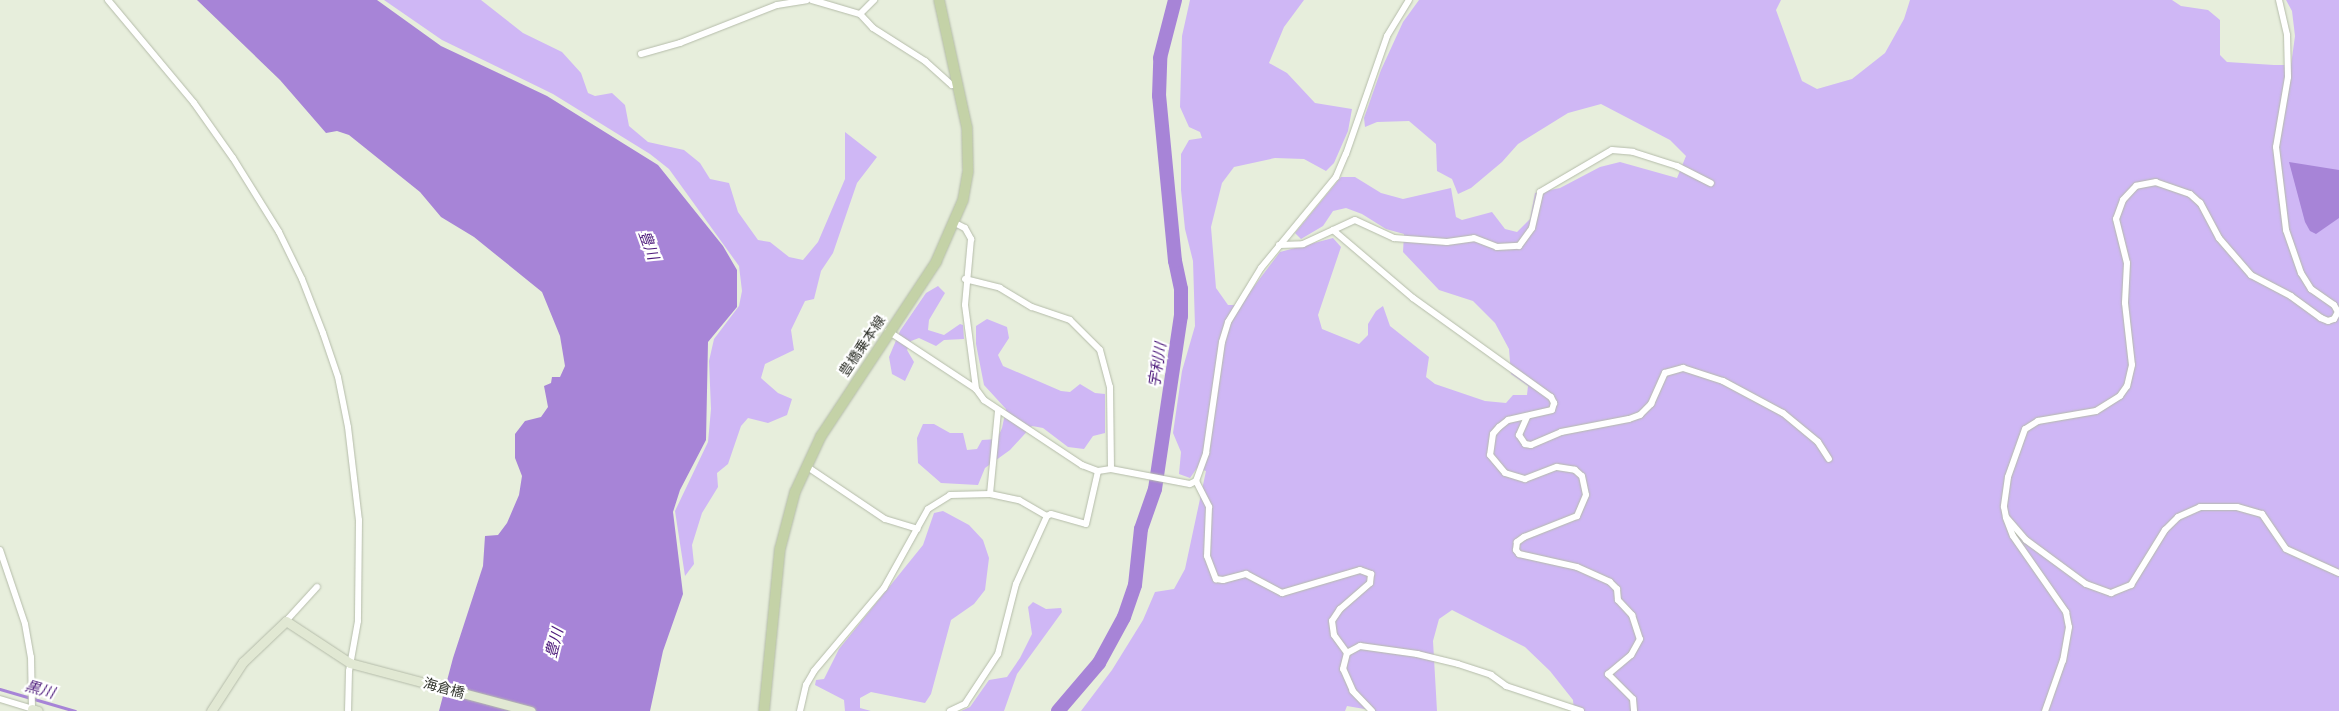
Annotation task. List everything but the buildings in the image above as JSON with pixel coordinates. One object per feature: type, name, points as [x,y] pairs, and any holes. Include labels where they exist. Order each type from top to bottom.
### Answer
[{"type":"main road","name":"豊橋乗本線","points":[[764,711],[780,549],[795,492],[821,436],[888,331],[936,262],[955,223],[968,170],[967,128],[959,84],[939,0]]},
{"type":"street","points":[[108,0],[194,103],[233,158],[282,240],[302,279],[323,333],[338,378],[348,427],[359,520],[358,621],[348,711]]},
{"type":"street","points":[[642,54],[680,43],[777,5],[807,0]]},
{"type":"street","points":[[812,0],[860,14],[873,28],[925,61],[952,85],[959,84]]},
{"type":"street","points":[[860,14],[874,0]]},
{"type":"street","points":[[888,331],[976,389],[998,411],[1066,457],[1098,471],[1111,469],[1190,484],[1196,481],[1206,453],[1222,342],[1228,322],[1278,245],[1341,167],[1387,36],[1410,0]]},
{"type":"street","points":[[2045,711],[2063,660],[2069,627],[2066,612],[2012,536],[2006,517],[2003,496],[2025,429],[2038,421],[2096,411],[2120,396],[2127,386],[2132,365],[2125,303],[2127,263],[2116,219],[2123,200],[2136,186],[2156,182],[2190,194],[2200,203],[2219,238],[2251,275],[2291,296],[2328,321],[2334,319],[2338,312],[2334,305],[2311,289],[2286,230],[2276,147],[2288,77],[2287,35],[2279,0]]},
{"type":"street","points":[[1278,245],[1294,247],[1355,220],[1394,238],[1447,242],[1474,238],[1497,247],[1519,246],[1532,228],[1540,192],[1612,150],[1633,152],[1677,166],[1710,183]]},
{"type":"street","points":[[955,223],[965,228],[971,239],[965,279],[965,305],[976,389]]},
{"type":"street","points":[[1333,230],[1412,298],[1551,397],[1554,403],[1552,410],[1508,420],[1492,434],[1490,455],[1499,469],[1525,479],[1557,467],[1566,467],[1582,476],[1586,495],[1576,516],[1524,537],[1517,542],[1516,550],[1519,554],[1578,567],[1617,589],[1618,600],[1632,615],[1640,639],[1632,655],[1608,674],[1633,699],[1634,711]]},
{"type":"street","points":[[965,279],[1000,288],[1032,307],[1070,320],[1100,350],[1110,387],[1111,469]]},
{"type":"street","points":[[1527,417],[1518,435],[1525,444],[1531,445],[1562,432],[1629,420],[1640,415],[1651,404],[1665,373],[1683,368],[1723,381],[1783,413],[1818,442],[1829,459]]},
{"type":"street","points":[[990,494],[998,411]]},
{"type":"street","points":[[806,466],[885,519],[917,529]]},
{"type":"street","points":[[800,711],[806,685],[814,672],[884,588],[917,529],[937,501],[950,495],[990,494],[1019,500],[1048,516],[1051,514],[1086,524],[1098,471]]},
{"type":"street","points":[[1196,481],[1209,507],[1206,556],[1216,579],[1223,580],[1246,574],[1282,593],[1360,570],[1371,574],[1370,583],[1340,608],[1332,621],[1334,635],[1347,653],[1343,669],[1346,680],[1372,711]]},
{"type":"street","points":[[2006,517],[2026,540],[2075,577],[2111,592],[2131,586],[2165,530],[2178,518],[2200,507],[2237,507],[2262,514],[2286,550],[2339,573]]},
{"type":"street","points":[[950,711],[965,704],[998,654],[1016,584],[1048,516]]},
{"type":"street","points":[[0,550],[25,624],[34,709],[0,699]]},
{"type":"street","points":[[211,711],[243,662],[286,621],[317,587]]},
{"type":"street","name":"海倉橋","points":[[286,621],[354,664],[531,711]]},
{"type":"street","points":[[1347,653],[1368,646],[1434,658],[1491,675],[1506,686],[1581,711]]},
{"type":"shaded area","points":[[384,0],[481,0],[523,33],[562,52],[581,73],[588,93],[595,96],[612,93],[625,105],[629,126],[648,142],[684,150],[700,163],[710,179],[729,183],[738,212],[758,240],[770,242],[789,257],[803,260],[818,242],[845,179],[845,132],[877,157],[857,183],[833,253],[821,271],[814,299],[805,301],[791,330],[794,350],[765,364],[761,378],[778,393],[792,399],[787,415],[768,423],[748,418],[741,426],[728,464],[717,473],[718,487],[702,513],[692,545],[694,564],[685,576],[675,511],[708,442],[711,409],[709,361],[714,339],[739,306],[742,291],[739,266],[669,169],[650,154],[553,94],[442,40]]},
{"type":"shaded area","points":[[1190,0],[1304,0],[1284,27],[1269,63],[1287,73],[1315,103],[1352,109],[1348,131],[1334,163],[1326,171],[1304,159],[1275,158],[1234,167],[1222,183],[1211,227],[1216,288],[1228,305],[1240,305],[1280,252],[1333,238],[1341,247],[1318,315],[1322,329],[1359,344],[1368,335],[1368,324],[1376,311],[1383,306],[1390,326],[1429,357],[1426,377],[1435,384],[1485,401],[1506,403],[1513,395],[1527,395],[1528,386],[1511,374],[1509,349],[1495,323],[1473,301],[1439,290],[1403,252],[1404,234],[1386,229],[1362,214],[1346,208],[1333,211],[1323,226],[1301,239],[1295,233],[1341,177],[1355,177],[1381,193],[1403,199],[1451,188],[1456,217],[1462,220],[1492,212],[1505,229],[1517,232],[1530,219],[1535,193],[1560,188],[1600,167],[1620,162],[1677,178],[1686,156],[1670,140],[1601,104],[1568,113],[1518,144],[1502,162],[1471,188],[1458,194],[1452,179],[1437,171],[1436,144],[1409,121],[1377,122],[1365,127],[1364,118],[1381,70],[1403,22],[1419,0],[1781,0],[1776,10],[1802,81],[1817,89],[1852,79],[1885,53],[1904,19],[1910,0],[2172,0],[2181,6],[2208,10],[2220,20],[2220,55],[2227,62],[2291,65],[2295,36],[2292,11],[2286,0],[2339,0],[2339,711],[1574,711],[1573,700],[1550,671],[1525,647],[1452,610],[1439,619],[1433,641],[1437,711],[1376,711],[1347,706],[1345,711],[1081,711],[1112,670],[1143,620],[1155,592],[1174,589],[1185,569],[1206,471],[1197,468],[1190,478],[1179,474],[1181,452],[1173,433],[1182,371],[1195,326],[1193,261],[1185,229],[1181,190],[1181,154],[1189,140],[1202,138],[1200,132],[1189,127],[1180,107],[1182,36]]},
{"type":"shaded area","points":[[938,286],[945,293],[929,320],[928,330],[944,335],[960,324],[963,325],[964,339],[944,340],[936,346],[919,338],[911,341],[907,350],[914,362],[905,381],[892,374],[889,357],[900,331],[926,293]]},
{"type":"shaded area","points":[[987,319],[1007,327],[1009,338],[998,355],[1003,366],[1061,391],[1070,392],[1080,384],[1095,393],[1105,394],[1105,433],[1093,436],[1084,449],[1068,447],[1043,428],[1032,426],[1010,450],[985,468],[978,485],[941,483],[918,463],[917,438],[923,424],[934,424],[950,433],[963,433],[967,450],[977,449],[982,440],[997,439],[1002,428],[1006,409],[984,385],[976,344],[976,326]]},
{"type":"shaded area","points":[[943,511],[969,525],[983,540],[989,558],[985,590],[974,604],[951,620],[931,694],[925,703],[871,692],[860,698],[860,708],[871,711],[845,711],[844,700],[815,685],[816,680],[824,679],[839,649],[923,545],[934,513]]},
{"type":"shaded area","points":[[1033,602],[1046,609],[1061,608],[1062,612],[1017,674],[1004,711],[961,711],[970,707],[989,680],[1007,677],[1020,658],[1032,634],[1028,607]]},
{"type":"water","name":"豊川","points":[[197,0],[377,0],[441,46],[547,96],[658,165],[723,246],[737,270],[737,307],[708,342],[706,440],[680,490],[673,512],[683,594],[663,651],[650,711],[439,711],[453,658],[483,566],[485,536],[498,535],[507,523],[519,495],[522,476],[515,458],[515,434],[525,421],[541,417],[548,407],[544,386],[551,383],[552,377],[560,377],[565,366],[560,336],[542,292],[474,237],[441,217],[420,192],[349,135],[337,131],[326,133],[280,80]]},
{"type":"water","points":[[2289,162],[2339,170],[2339,218],[2316,234],[2310,231],[2305,222]]},
{"type":"waterway","name":"宇利川","points":[[1058,711],[1099,663],[1124,617],[1135,585],[1141,529],[1155,489],[1181,316],[1181,289],[1175,261],[1159,96],[1160,58],[1175,0]]},
{"type":"waterway","name":"黒川","points":[[0,689],[75,711]]}]
